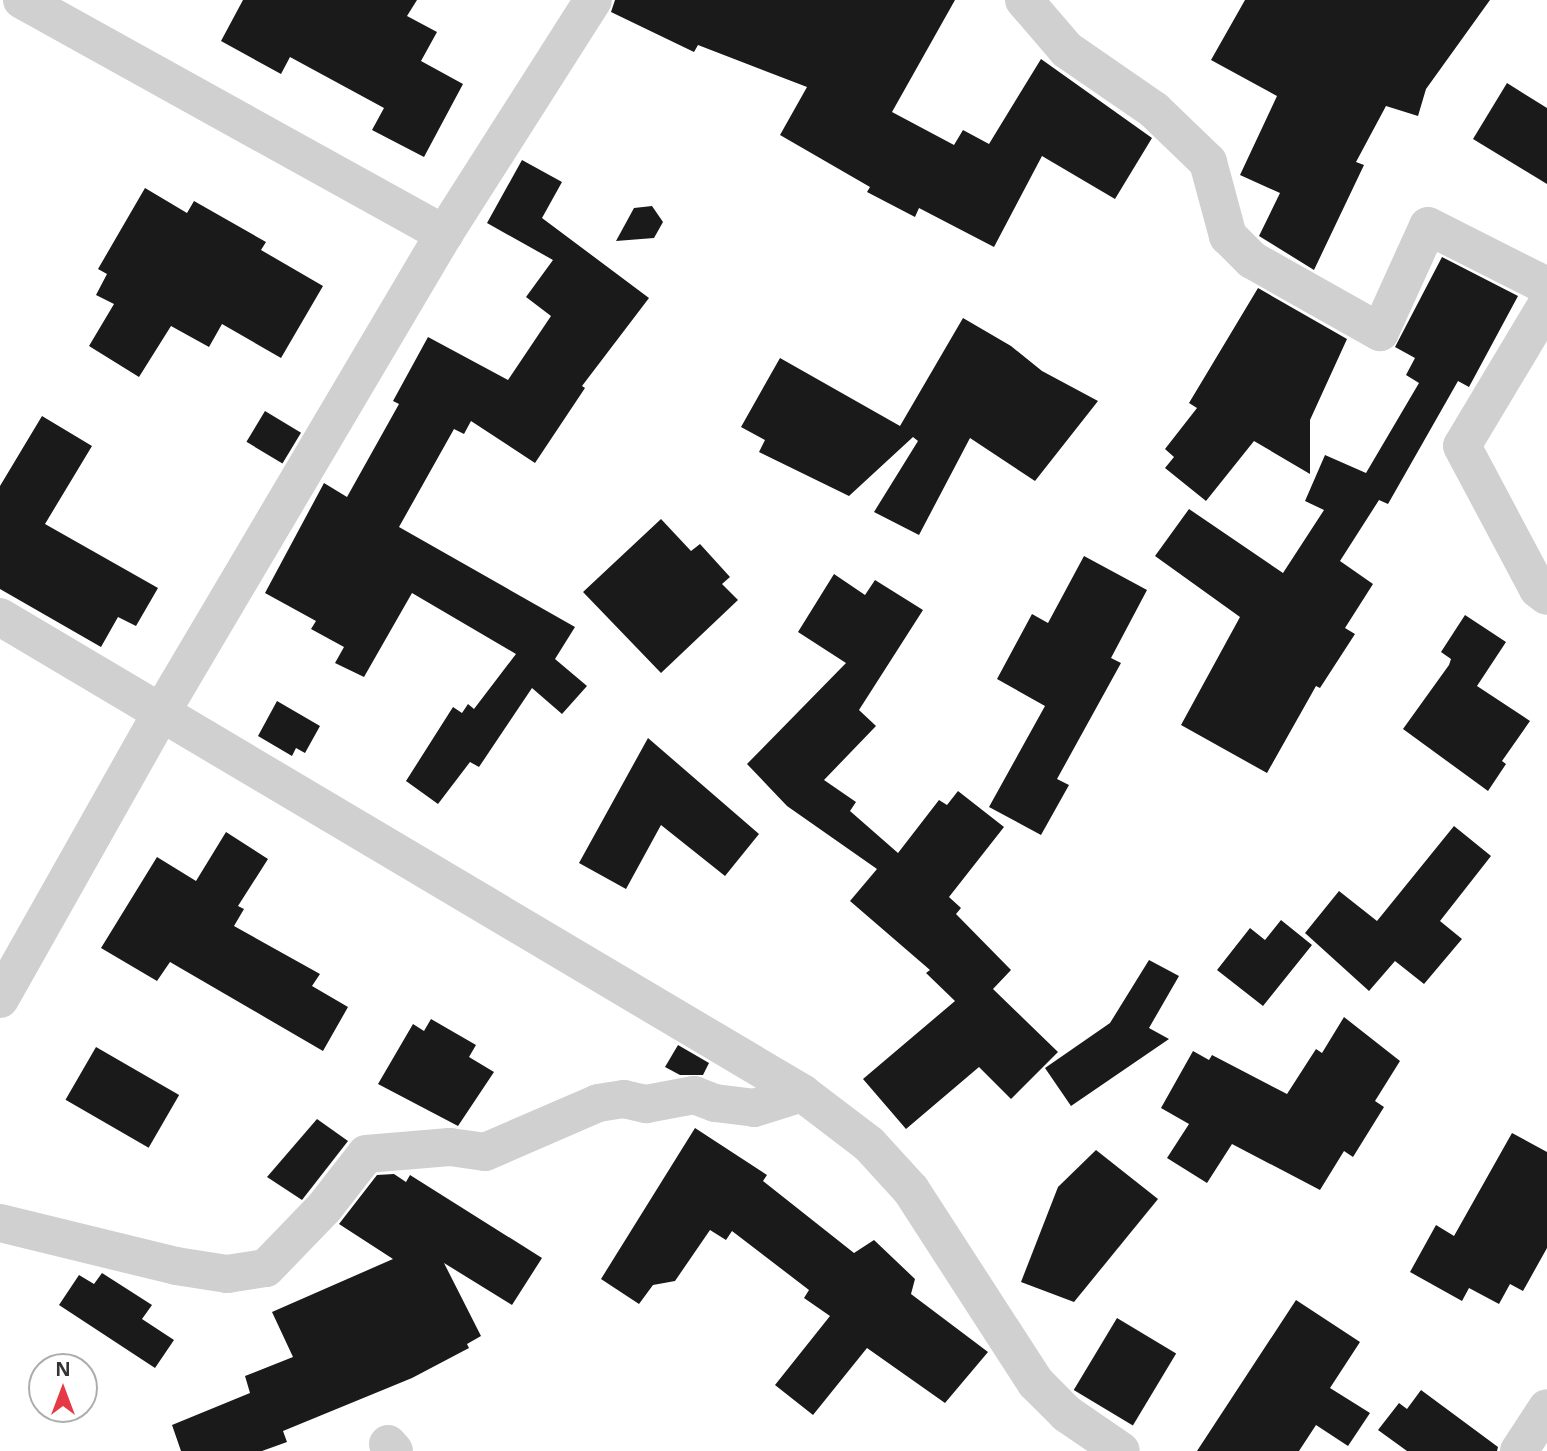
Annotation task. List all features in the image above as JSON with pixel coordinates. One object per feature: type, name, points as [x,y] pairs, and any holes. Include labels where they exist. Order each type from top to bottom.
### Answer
[{"type":"street","points":[[22,0],[444,234]]},
{"type":"street","points":[[0,999],[162,711],[444,234],[593,0]]},
{"type":"street","points":[[1024,0],[1067,50],[1154,110],[1208,162],[1228,236],[1252,260],[1380,332],[1428,226],[1547,286]]},
{"type":"street","points":[[1547,304],[1462,446],[1538,589],[1547,596]]},
{"type":"street","points":[[0,617],[802,1093],[869,1144],[911,1190],[1036,1383],[1067,1414],[1121,1451]]},
{"type":"street","points":[[0,1223],[176,1266],[227,1274],[265,1268],[324,1208],[366,1154],[450,1147],[485,1152],[598,1104],[624,1099],[646,1104],[694,1095],[715,1104],[754,1108],[802,1093]]},
{"type":"street","points":[[1518,1451],[1547,1408]]},
{"type":"building","points":[[243,0],[417,0],[407,16],[437,32],[421,61],[463,84],[424,157],[372,130],[384,108],[290,57],[281,74],[221,41]]},
{"type":"building","points":[[615,0],[955,0],[892,112],[954,145],[963,130],[989,144],[1041,59],[1152,138],[1115,199],[1042,156],[994,247],[919,208],[915,217],[867,192],[870,187],[780,135],[807,87],[698,45],[694,52],[611,12]]},
{"type":"building","points":[[1245,0],[1490,0],[1426,89],[1418,116],[1386,106],[1356,162],[1364,165],[1314,270],[1259,236],[1280,193],[1240,175],[1277,96],[1211,60]]},
{"type":"building","points":[[1507,83],[1547,108],[1547,184],[1473,139]]},
{"type":"building","points":[[522,160],[562,182],[542,218],[649,298],[582,386],[585,388],[535,463],[471,421],[464,434],[454,429],[399,527],[575,627],[555,659],[587,686],[562,714],[532,688],[479,767],[470,762],[438,804],[406,781],[453,707],[462,713],[468,704],[474,709],[516,654],[412,593],[364,677],[335,663],[344,647],[311,629],[316,621],[265,593],[324,483],[347,497],[399,404],[393,401],[428,337],[508,380],[551,316],[526,297],[553,260],[487,223]]},
{"type":"building","points":[[145,188],[187,213],[194,201],[266,242],[261,250],[323,286],[281,358],[222,324],[209,347],[171,326],[139,377],[89,346],[114,304],[96,295],[107,274],[98,269]]},
{"type":"building","points":[[652,206],[663,222],[654,238],[616,241],[634,208]]},
{"type":"building","points":[[1442,257],[1518,296],[1469,387],[1458,381],[1388,504],[1379,500],[1340,561],[1373,584],[1345,628],[1355,634],[1320,688],[1316,686],[1267,773],[1181,725],[1240,617],[1155,556],[1189,509],[1283,573],[1324,510],[1305,501],[1325,455],[1366,473],[1419,383],[1406,375],[1415,358],[1395,347]]},
{"type":"building","points":[[1258,288],[1347,339],[1310,420],[1310,474],[1254,441],[1206,501],[1165,468],[1174,457],[1165,449],[1197,408],[1189,403]]},
{"type":"building","points":[[963,318],[1011,346],[1042,371],[1098,401],[1035,481],[970,438],[919,535],[874,512],[918,441],[913,437],[849,496],[759,452],[765,440],[741,427],[780,358],[900,426]]},
{"type":"building","points":[[265,411],[301,433],[282,463],[246,442]]},
{"type":"building","points":[[42,416],[92,446],[45,524],[158,588],[136,626],[118,617],[101,647],[0,589],[0,486]]},
{"type":"building","points":[[661,519],[691,551],[700,544],[730,577],[722,584],[738,600],[661,673],[583,592]]},
{"type":"building","points":[[1084,556],[1147,590],[1111,658],[1121,663],[1057,779],[1069,785],[1041,835],[989,807],[1045,706],[997,679],[1032,614],[1048,623]]},
{"type":"building","points":[[834,574],[865,595],[875,580],[923,610],[859,710],[876,726],[824,780],[856,802],[850,811],[898,853],[939,800],[947,805],[958,791],[1004,827],[949,897],[961,908],[956,914],[1011,970],[993,989],[1058,1052],[1011,1099],[979,1067],[906,1129],[863,1079],[955,1001],[926,973],[930,970],[850,901],[877,869],[787,806],[747,764],[846,663],[798,632]]},
{"type":"building","points":[[1465,615],[1506,642],[1477,686],[1530,721],[1502,761],[1506,764],[1488,791],[1403,729],[1449,665],[1451,659],[1441,652]]},
{"type":"building","points":[[277,701],[320,726],[305,753],[296,748],[292,756],[258,736]]},
{"type":"building","points":[[648,738],[759,834],[725,876],[661,825],[626,889],[579,863]]},
{"type":"building","points":[[1454,826],[1491,856],[1440,921],[1462,939],[1424,984],[1395,961],[1369,991],[1305,933],[1339,891],[1377,921]]},
{"type":"building","points":[[226,832],[268,859],[238,906],[244,909],[234,926],[320,974],[312,986],[348,1007],[323,1051],[170,962],[157,981],[101,948],[157,857],[196,881]]},
{"type":"building","points":[[1281,920],[1312,945],[1263,1006],[1217,970],[1250,928],[1265,940]]},
{"type":"building","points":[[1149,960],[1179,976],[1149,1028],[1169,1039],[1071,1106],[1045,1068],[1110,1023]]},
{"type":"building","points":[[1344,1017],[1400,1061],[1375,1101],[1384,1107],[1353,1157],[1344,1151],[1320,1190],[1232,1144],[1207,1183],[1167,1158],[1189,1124],[1161,1108],[1193,1051],[1209,1060],[1212,1055],[1287,1094],[1316,1049],[1322,1053]]},
{"type":"building","points":[[431,1019],[476,1045],[469,1057],[494,1072],[458,1126],[378,1084],[413,1024],[424,1031]]},
{"type":"building","points":[[678,1045],[709,1063],[703,1075],[680,1075],[665,1067]]},
{"type":"building","points":[[96,1047],[179,1095],[149,1148],[66,1100]]},
{"type":"building","points":[[317,1119],[348,1141],[302,1200],[267,1177]]},
{"type":"building","points":[[695,1128],[767,1175],[763,1181],[854,1253],[874,1240],[915,1279],[911,1294],[988,1352],[945,1403],[867,1348],[813,1415],[775,1385],[830,1316],[804,1298],[809,1290],[732,1231],[726,1240],[710,1230],[675,1281],[653,1285],[639,1304],[601,1279]]},
{"type":"building","points":[[1512,1133],[1547,1152],[1547,1248],[1523,1291],[1510,1284],[1499,1304],[1469,1288],[1462,1301],[1410,1272],[1436,1225],[1454,1236]]},
{"type":"building","points":[[1096,1150],[1158,1199],[1074,1302],[1021,1282],[1058,1187]]},
{"type":"building","points":[[394,1174],[406,1182],[410,1175],[542,1258],[512,1305],[444,1263],[481,1336],[467,1344],[469,1348],[412,1378],[283,1431],[287,1442],[262,1451],[181,1451],[172,1425],[250,1393],[245,1376],[293,1357],[272,1312],[393,1259],[339,1224],[377,1175]]},
{"type":"building","points":[[102,1273],[152,1305],[142,1319],[174,1340],[155,1368],[59,1305],[79,1275],[94,1284]]},
{"type":"building","points":[[1296,1300],[1360,1342],[1330,1388],[1370,1413],[1348,1446],[1316,1425],[1299,1451],[1197,1451]]},
{"type":"building","points":[[1117,1318],[1176,1354],[1133,1426],[1074,1390]]},
{"type":"building","points":[[1421,1390],[1498,1447],[1497,1451],[1407,1451],[1378,1430],[1399,1403],[1407,1409]]}]
